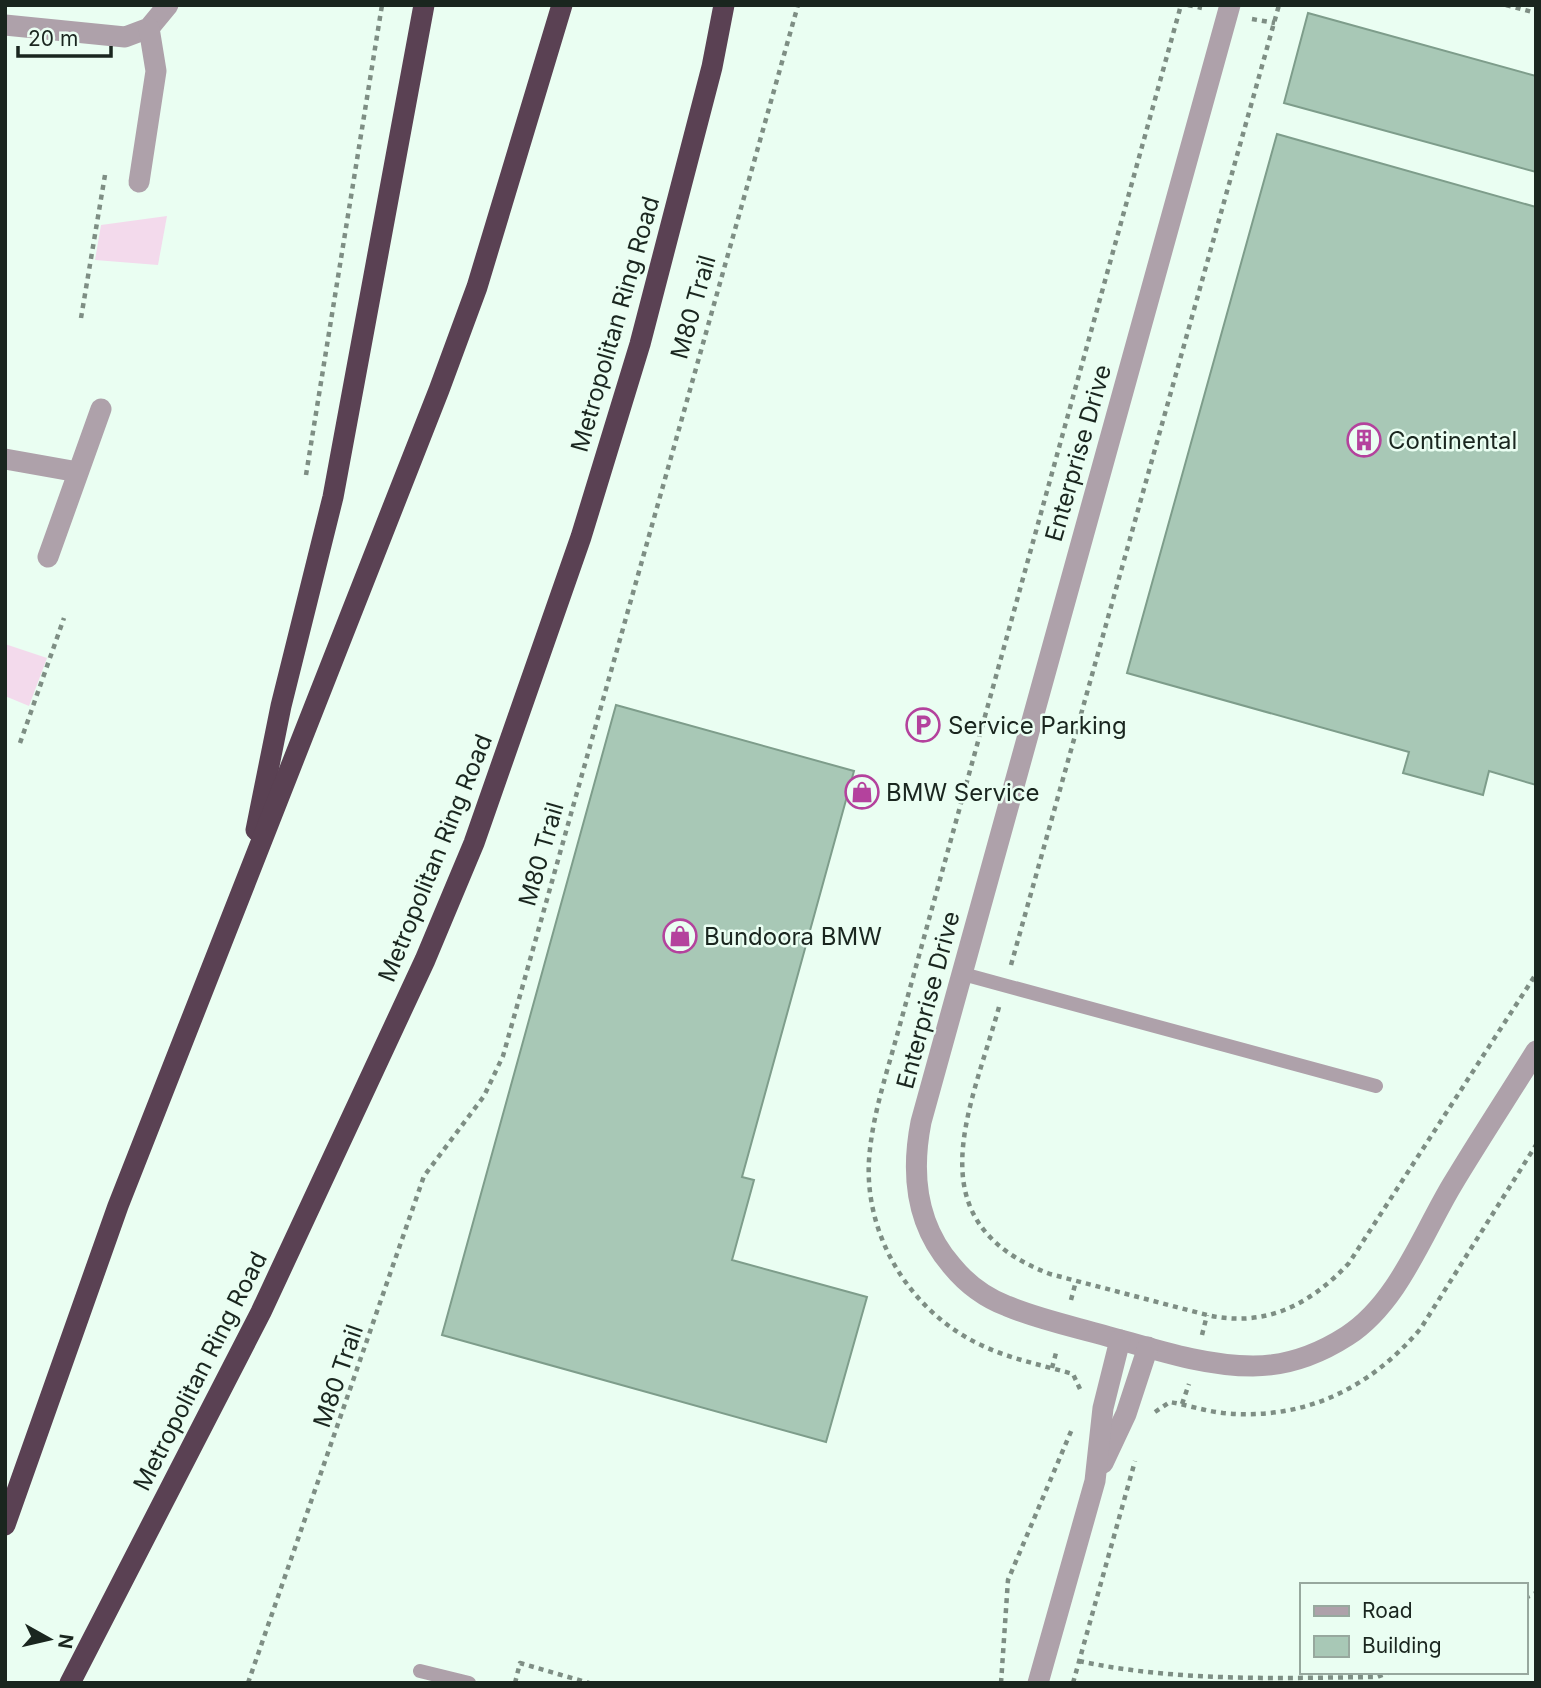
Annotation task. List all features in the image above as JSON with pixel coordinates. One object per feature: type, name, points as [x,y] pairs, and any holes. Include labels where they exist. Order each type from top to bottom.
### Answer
[{"type":"highway","points":[[244,887],[281,706],[333,498],[424,5]]},
{"type":"highway","points":[[5,1525],[118,1206],[477,287],[562,5]]},
{"type":"highway","name":"Metropolitan Ring Road","points":[[70,1683],[261,1312],[420,972],[474,843],[548,633],[640,344],[712,67],[724,5]]},
{"type":"highway","points":[[712,67],[737,5]]},
{"type":"street","points":[[5,25],[125,37],[149,28],[168,5]]},
{"type":"street","name":"Enterprise Drive","points":[[1230,5],[915,1155],[919,1203],[927,1225],[952,1267],[988,1297],[1028,1314],[1196,1360],[1255,1367],[1303,1357],[1349,1335],[1367,1319],[1404,1270],[1451,1186],[1536,1051]]},
{"type":"street","points":[[139,182],[156,71],[149,28]]},
{"type":"street","points":[[48,558],[101,409]]},
{"type":"street","points":[[5,459],[78,472]]},
{"type":"street","points":[[1095,1481],[1103,1408],[1120,1340]]},
{"type":"street","points":[[1038,1683],[1095,1481],[1126,1414],[1148,1347]]},
{"type":"lane","points":[[963,974],[1376,1086]]},
{"type":"lane","points":[[420,1671],[469,1683]]},
{"type":"path","points":[[306,475],[382,5]]},
{"type":"path","name":"M80 Trail","points":[[248,1683],[424,1176],[484,1096],[503,1056],[798,5]]},
{"type":"path","points":[[1279,5],[965,1135],[961,1163],[963,1189],[970,1209],[982,1229],[1004,1251],[1050,1274],[1229,1320],[1267,1317],[1289,1309],[1310,1299],[1349,1263],[1536,974]]},
{"type":"path","points":[[1506,5],[1536,13]]},
{"type":"path","points":[[82,317],[105,175]]},
{"type":"path","points":[[20,743],[64,618]]},
{"type":"path","points":[[1001,1683],[1008,1580],[1073,1428]]},
{"type":"path","points":[[1073,1683],[1136,1458]]},
{"type":"path","points":[[1079,1661],[1122,1671],[1173,1675],[1296,1678],[1377,1677],[1385,1674]]},
{"type":"path","points":[[515,1683],[520,1663],[589,1683]]},
{"type":"shaded area","points":[[167,216],[158,265],[95,260],[101,225]]},
{"type":"shaded area","points":[[5,644],[47,658],[29,706],[5,696]]},
{"type":"building","points":[[1308,13],[1536,76],[1536,172],[1284,103]]},
{"type":"building","name":"Continental","points":[[1277,134],[1536,207],[1536,785],[1489,771],[1483,795],[1403,773],[1409,752],[1127,673]]},
{"type":"building","name":"Bundoora BMW","points":[[616,705],[854,771],[742,1177],[754,1180],[732,1260],[867,1297],[826,1442],[442,1335]]},
{"type":"place","name":"Continental","points":[[1364,440]]},
{"type":"place","name":"Service Parking","points":[[923,725]]},
{"type":"place","name":"BMW Service","points":[[862,792]]},
{"type":"place","name":"Bundoora BMW","points":[[680,936]]}]
